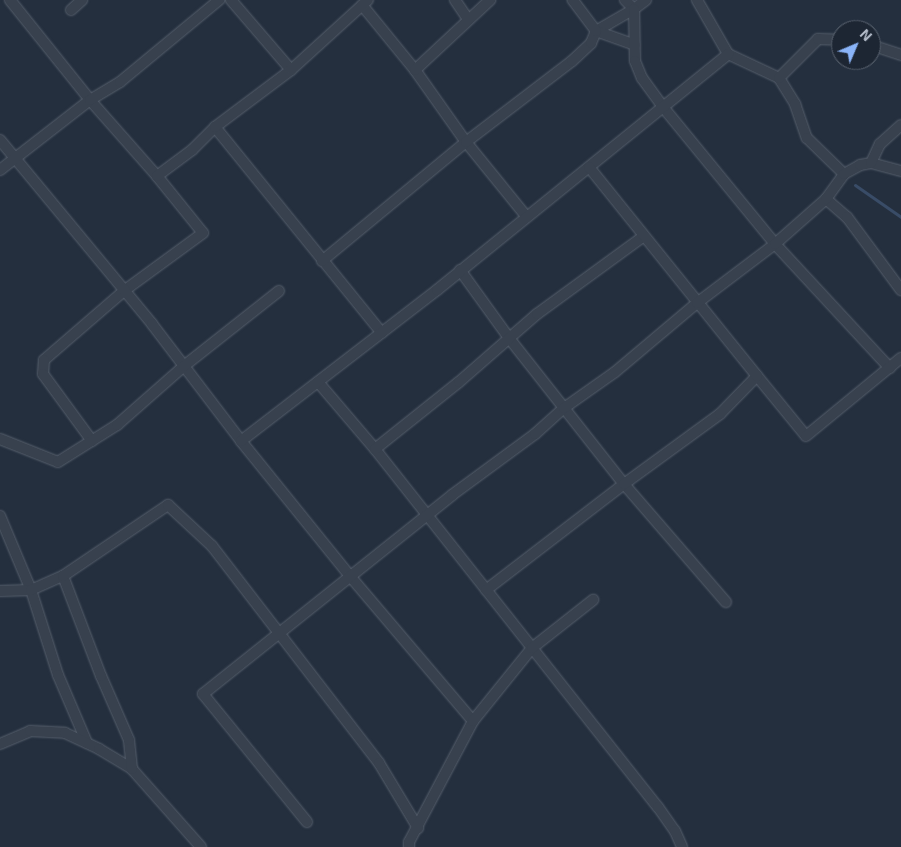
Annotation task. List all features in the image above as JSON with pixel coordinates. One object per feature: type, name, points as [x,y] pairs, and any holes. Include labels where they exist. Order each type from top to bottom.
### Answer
[{"type":"street","points":[[10,0],[90,100],[157,176],[203,233],[125,290],[44,360],[43,374],[92,441]]},
{"type":"street","points":[[71,10],[82,0]]},
{"type":"street","points":[[0,170],[90,100],[120,82],[219,0]]},
{"type":"street","points":[[231,0],[291,70]]},
{"type":"street","points":[[455,0],[468,20]]},
{"type":"street","points":[[415,70],[490,0]]},
{"type":"street","points":[[573,0],[596,31],[635,45]]},
{"type":"street","points":[[625,0],[634,9],[635,61],[642,78],[663,108],[775,244],[890,368]]},
{"type":"street","points":[[322,261],[466,142],[572,61],[591,44],[596,31],[646,0]]},
{"type":"street","points":[[696,0],[728,54],[779,78],[795,104],[807,138],[844,174]]},
{"type":"street","points":[[157,176],[192,150],[215,127],[291,70],[365,2],[466,142],[526,216]]},
{"type":"street","points":[[779,78],[818,39],[831,40]]},
{"type":"street","points":[[881,49],[901,56]]},
{"type":"street","points":[[240,442],[382,333],[728,54]]},
{"type":"street","points":[[871,163],[880,144],[901,125]]},
{"type":"street","points":[[215,127],[382,333]]},
{"type":"street","points":[[0,140],[125,290],[240,442],[473,721]]},
{"type":"street","points":[[307,822],[203,694],[452,494],[536,434],[564,408],[615,372],[697,303],[775,244],[826,199],[844,174],[860,165],[871,163],[901,171]]},
{"type":"street","points":[[589,167],[806,436],[901,358]]},
{"type":"street","points":[[826,199],[847,217],[901,290]]},
{"type":"street","points":[[375,449],[537,314],[644,236]]},
{"type":"street","points":[[460,270],[509,338],[624,484],[726,602]]},
{"type":"street","points":[[0,439],[58,462],[118,425],[184,366],[278,291]]},
{"type":"street","points":[[486,590],[624,484],[720,414],[757,376]]},
{"type":"street","points":[[318,382],[375,449],[658,807],[675,831],[682,847]]},
{"type":"street","points":[[0,590],[31,590],[63,576],[168,505],[212,546],[379,763],[418,828]]},
{"type":"street","points":[[0,516],[31,590],[58,675],[87,743]]},
{"type":"street","points":[[63,576],[101,676],[129,740],[132,768]]},
{"type":"street","points":[[409,847],[409,842],[473,721],[532,648],[593,600]]},
{"type":"street","points":[[0,744],[30,730],[65,733],[87,743],[132,768],[201,847]]},
{"type":"waterway","points":[[855,185],[901,217]]}]
